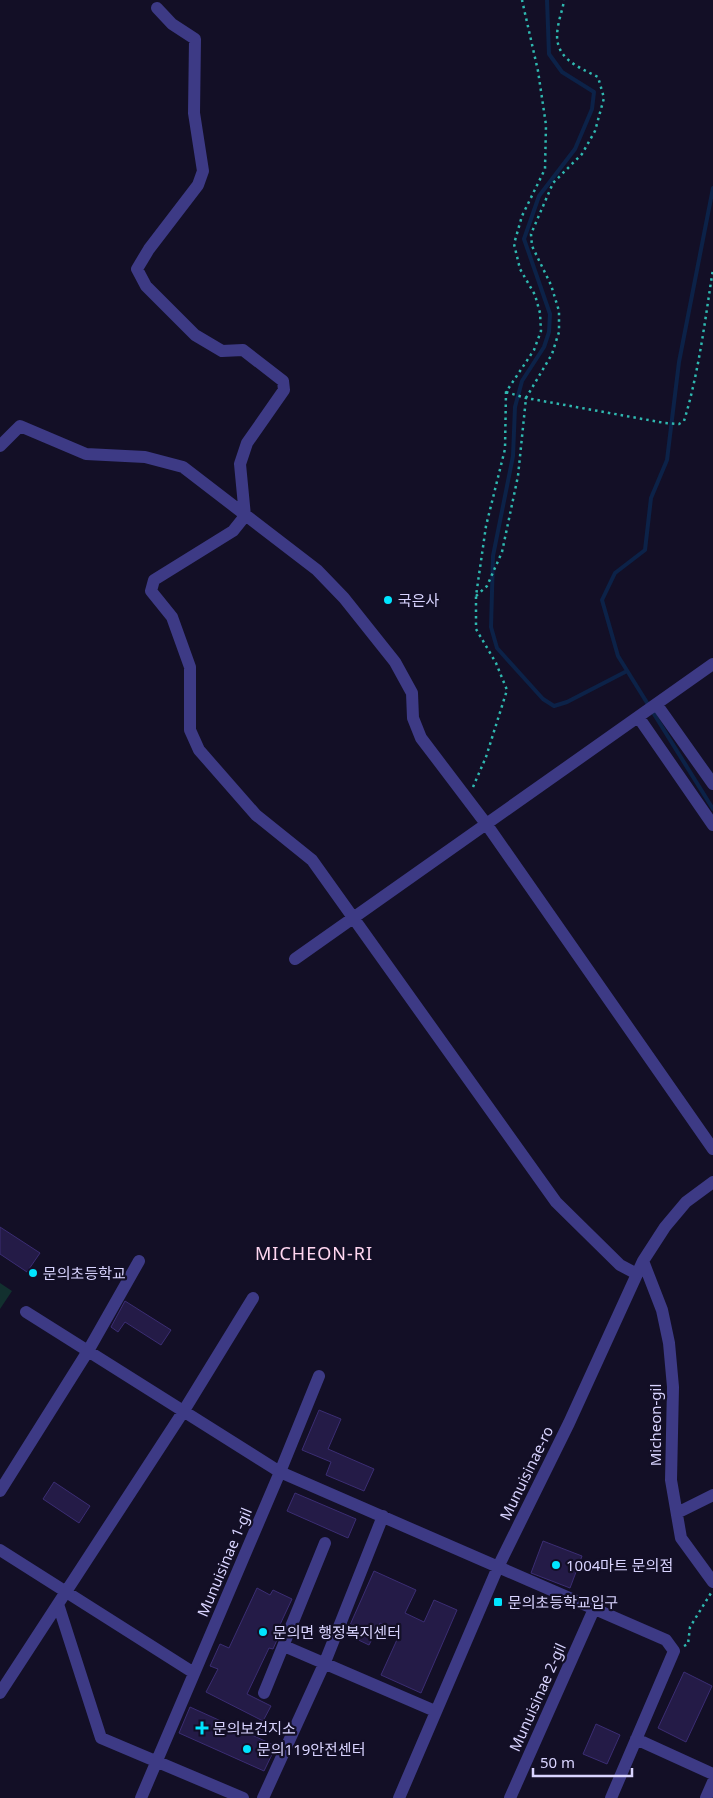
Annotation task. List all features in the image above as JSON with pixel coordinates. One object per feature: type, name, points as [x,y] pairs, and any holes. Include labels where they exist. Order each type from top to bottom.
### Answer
[{"type":"street","points":[[157,8],[172,24],[195,39],[194,113],[204,171],[198,186],[149,249],[137,269],[146,286],[195,335],[222,351],[243,350],[284,381],[284,390],[247,443],[240,464],[246,516],[233,531],[154,580],[151,591],[172,617],[190,667],[190,730],[199,750],[256,815],[312,860],[556,1202],[620,1265],[637,1274]]},
{"type":"street","points":[[0,446],[20,426],[86,454],[145,457],[183,467],[317,570],[344,598],[395,662],[412,693],[413,718],[421,738],[487,825],[713,1149]]},
{"type":"street","points":[[295,960],[713,664]]},
{"type":"street","points":[[648,711],[713,784]]},
{"type":"street","points":[[648,711],[713,824]]},
{"type":"street","name":"Munuisinae-ro","points":[[399,1798],[498,1567],[568,1423],[643,1261],[664,1227],[686,1202],[713,1182]]},
{"type":"street","points":[[0,1491],[88,1351],[139,1261]]},
{"type":"street","name":"Micheon-gil","points":[[643,1261],[662,1310],[668,1343],[673,1387],[671,1480],[681,1538],[713,1582]]},
{"type":"street","points":[[0,1693],[183,1412],[253,1298]]},
{"type":"street","points":[[26,1312],[280,1472],[666,1640],[674,1651],[611,1798]]},
{"type":"street","name":"Munuisinae 1-gil","points":[[140,1798],[280,1472],[319,1376]]},
{"type":"street","points":[[677,1513],[713,1494]]},
{"type":"street","points":[[263,1798],[325,1662],[383,1516]]},
{"type":"street","points":[[264,1693],[324,1543]]},
{"type":"street","points":[[0,1550],[194,1673]]},
{"type":"street","points":[[58,1604],[101,1738],[243,1798]]},
{"type":"street","name":"Munuisinae 2-gil","points":[[510,1798],[594,1609]]},
{"type":"street","points":[[284,1646],[325,1662],[435,1711]]},
{"type":"street","points":[[636,1739],[713,1774]]},
{"type":"street","points":[[706,1798],[713,1782]]},
{"type":"path","points":[[468,800],[486,757],[508,690],[496,663],[476,629],[476,596],[486,526],[505,449],[506,392],[534,350],[540,331],[540,313],[535,295],[520,269],[514,244],[522,216],[545,169],[546,126],[540,80],[522,0]]},
{"type":"path","points":[[476,596],[487,586],[502,552],[518,476],[524,398],[552,354],[559,332],[559,311],[552,286],[532,246],[531,234],[540,208],[553,183],[582,154],[595,131],[604,98],[598,77],[564,58],[560,49],[557,29],[564,0]]},
{"type":"path","points":[[506,392],[524,398],[665,423],[678,424],[684,421],[692,396],[713,269]]},
{"type":"path","points":[[688,1644],[690,1627],[699,1610],[710,1597]]},
{"type":"green space","points":[[0,1283],[12,1291],[0,1309]]},
{"type":"building","points":[[0,1227],[40,1253],[27,1272],[0,1254]]},
{"type":"building","points":[[125,1301],[171,1330],[161,1345],[125,1322],[118,1332],[111,1327]]},
{"type":"building","points":[[319,1410],[341,1419],[328,1449],[374,1469],[364,1491],[326,1475],[331,1462],[302,1450]]},
{"type":"building","points":[[54,1482],[90,1506],[79,1523],[43,1499]]},
{"type":"building","points":[[295,1493],[356,1519],[348,1538],[287,1511]]},
{"type":"building","name":"1004마트 문의점","points":[[543,1541],[582,1556],[570,1588],[531,1573]]},
{"type":"building","points":[[374,1571],[416,1590],[405,1613],[424,1622],[434,1600],[457,1610],[421,1693],[381,1675],[400,1633],[380,1623],[369,1645],[346,1634]]},
{"type":"building","points":[[257,1588],[270,1595],[273,1590],[292,1599],[277,1631],[280,1633],[273,1649],[269,1648],[247,1694],[271,1706],[263,1721],[206,1692],[218,1669],[210,1666],[220,1644],[229,1648]]},
{"type":"building","points":[[684,1672],[712,1686],[686,1742],[658,1728]]},
{"type":"building","points":[[190,1707],[276,1746],[264,1771],[179,1733]]},
{"type":"building","points":[[596,1724],[620,1735],[607,1764],[583,1754]]},
{"type":"waterway","points":[[547,0],[549,54],[562,72],[594,92],[592,109],[575,149],[539,196],[524,239],[550,314],[549,332],[544,347],[522,381],[515,407],[513,456],[493,556],[491,627],[497,648],[543,699],[554,706],[567,702],[627,671]]},
{"type":"waterway","points":[[713,188],[679,362],[667,460],[651,498],[645,550],[615,573],[602,600],[618,656],[713,809]]},
{"type":"place","name":"국은사","points":[[388,600]]},
{"type":"place","name":"문의초등학교","points":[[33,1273]]},
{"type":"place","name":"1004마트 문의점","points":[[556,1565]]},
{"type":"place","name":"문의초등학교입구","points":[[498,1602]]},
{"type":"place","name":"문의면 행정복지센터","points":[[263,1632]]},
{"type":"place","name":"문의보건지소","points":[[202,1728]]},
{"type":"place","name":"문의119안전센터","points":[[247,1749]]},
{"type":"district","name":"MICHEON-RI","points":[[314,1253]]}]
